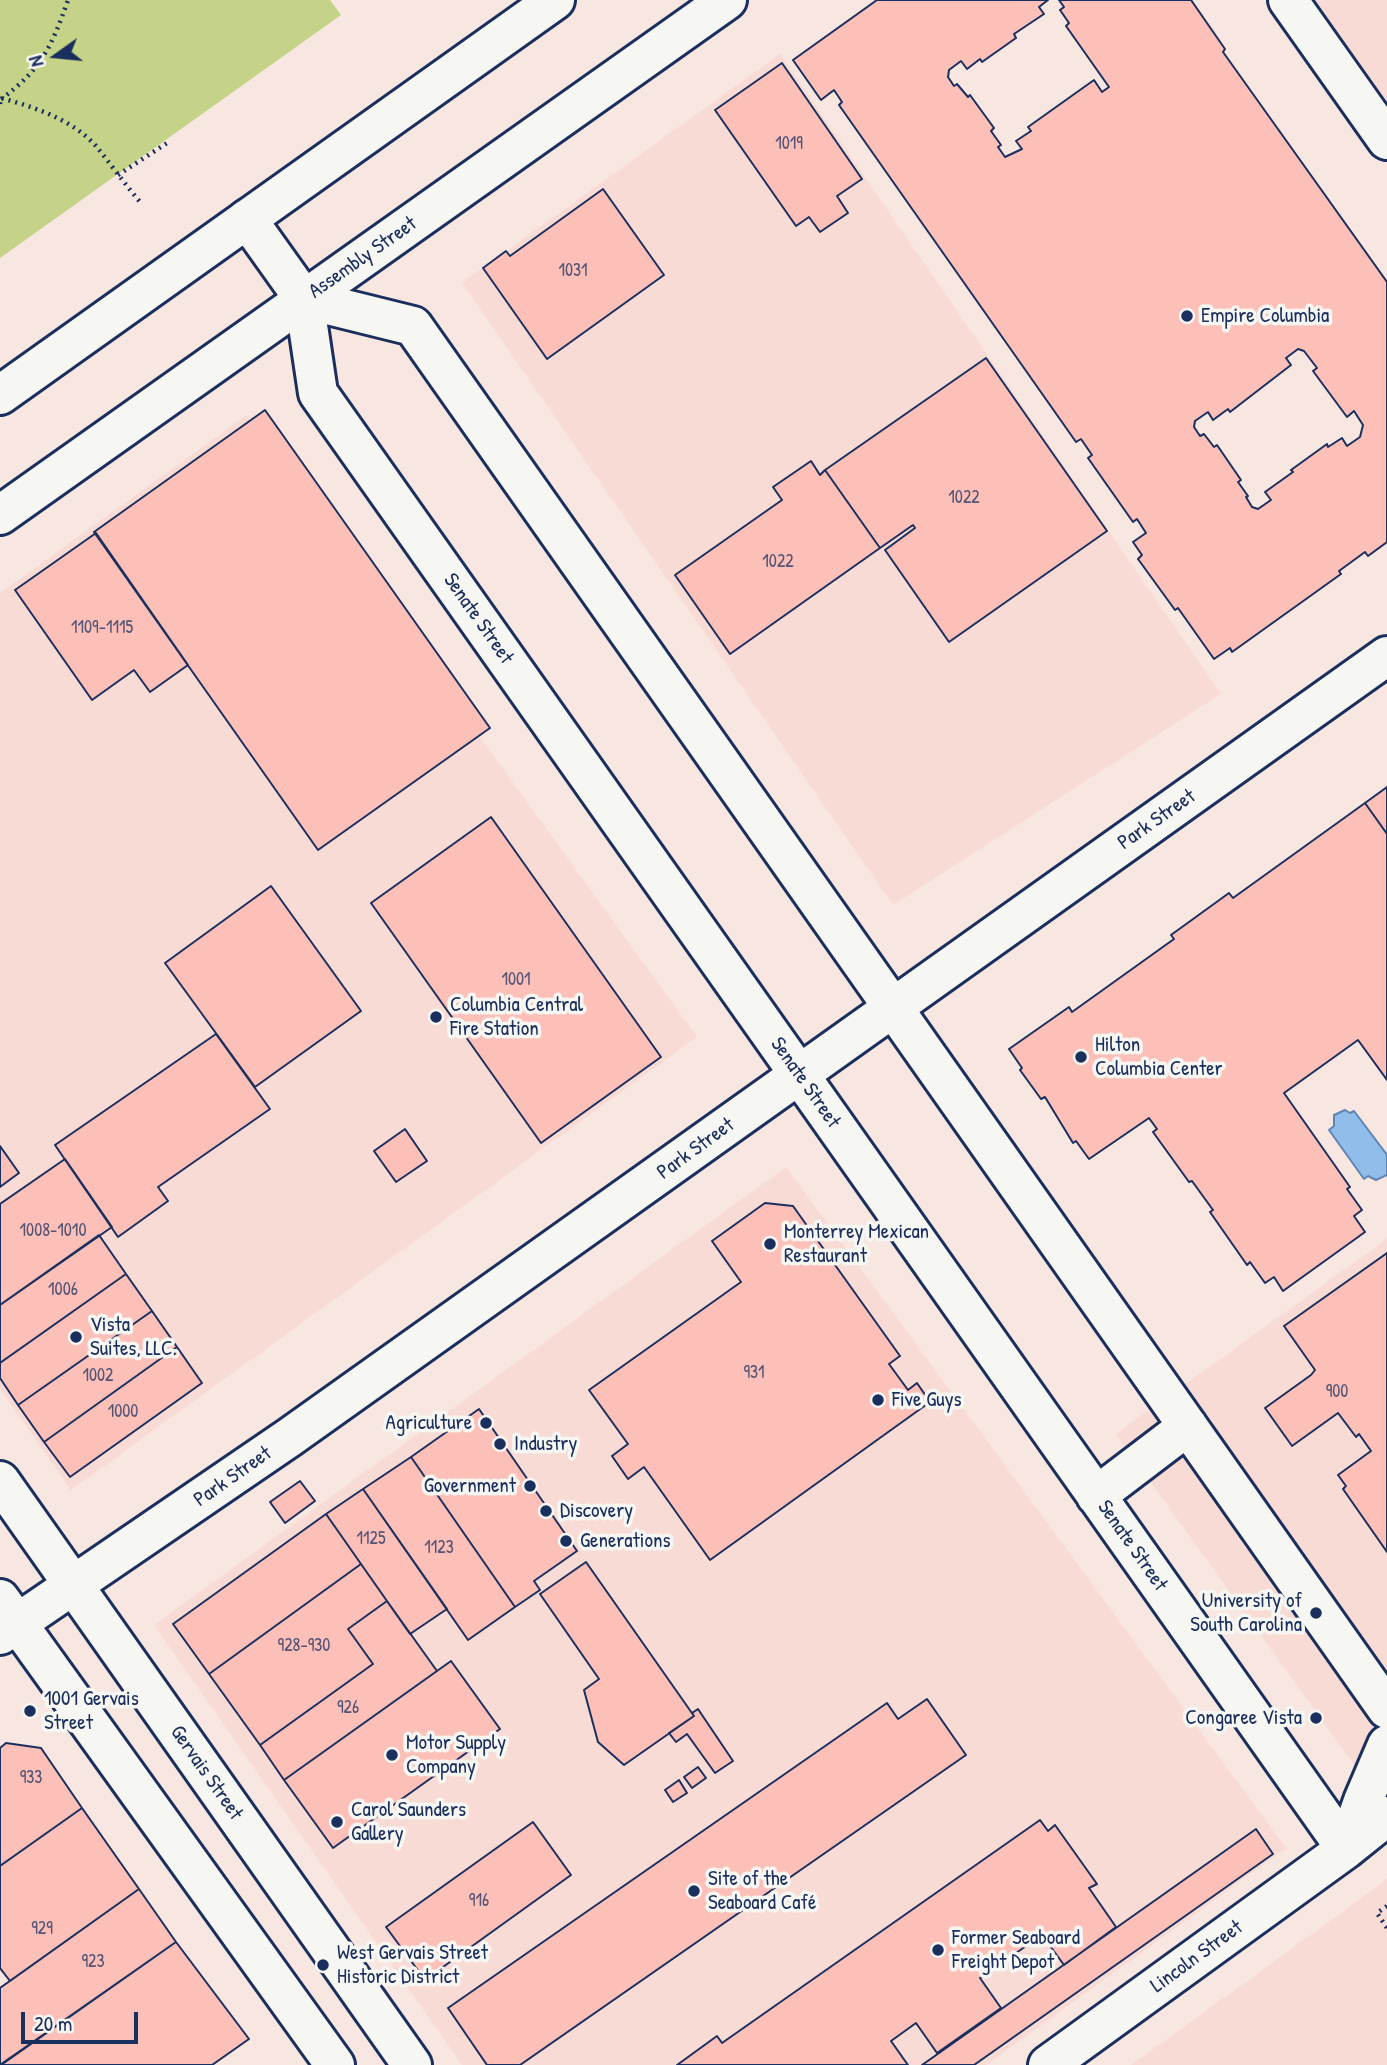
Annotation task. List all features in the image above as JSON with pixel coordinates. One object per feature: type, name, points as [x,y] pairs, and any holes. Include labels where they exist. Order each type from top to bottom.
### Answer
[{"type":"street","points":[[0,395],[555,0]]},
{"type":"street","name":"Assembly Street","points":[[0,515],[727,0]]},
{"type":"street","points":[[1288,0],[1387,140]]},
{"type":"street","name":"Senate Street","points":[[247,219],[304,299],[318,393],[1346,1849]]},
{"type":"street","points":[[304,299],[413,326],[1387,1709]]},
{"type":"street","name":"Park Street","points":[[6,1619],[75,1586],[290,1437],[1387,656]]},
{"type":"street","points":[[1097,1496],[1188,1426]]},
{"type":"street","name":"Gervais Street","points":[[0,1480],[412,2065]]},
{"type":"street","points":[[6,1619],[335,2065]]},
{"type":"street","points":[[1346,1849],[1387,1745]]},
{"type":"street","name":"Lincoln Street","points":[[1048,2065],[1346,1849],[1387,1816]]},
{"type":"path","points":[[0,101],[36,69],[59,26],[68,0]]},
{"type":"path","points":[[0,101],[33,107],[60,119],[93,143],[139,202]]},
{"type":"path","points":[[118,175],[167,143]]},
{"type":"path","points":[[1387,1906],[1377,1913],[1387,1928]]},
{"type":"shaded area","points":[[1289,0],[1387,0],[1387,142]]},
{"type":"shaded area","points":[[780,54],[1221,694],[893,905],[462,283]]},
{"type":"shaded area","points":[[247,415],[697,1037],[71,1490],[0,1389],[0,593]]},
{"type":"shaded area","points":[[786,1167],[1286,1848],[986,2065],[462,2065],[154,1625]]},
{"type":"shaded area","name":"University of South Carolina","points":[[1387,1239],[1387,1792],[1378,1798],[1116,1434]]},
{"type":"shaded area","points":[[1387,1879],[1387,2065],[1131,2065],[1319,1929]]},
{"type":"green space","points":[[0,0],[330,0],[341,15],[0,258]]},
{"type":"water","points":[[1345,1110],[1350,1113],[1354,1111],[1387,1155],[1387,1175],[1376,1180],[1368,1176],[1364,1179],[1329,1130],[1334,1126],[1334,1115]]},
{"type":"building","name":"Empire Columbia","points":[[877,0],[1048,0],[1039,7],[1044,14],[1014,34],[1016,38],[982,62],[980,59],[967,69],[961,61],[949,70],[948,77],[954,86],[957,84],[968,97],[970,95],[994,128],[991,131],[1001,145],[998,147],[1005,157],[1022,149],[1016,141],[1031,131],[1028,127],[1094,80],[1102,92],[1109,87],[1066,26],[1069,23],[1060,10],[1064,7],[1059,0],[1191,0],[1225,49],[1223,52],[1387,282],[1387,542],[1368,556],[1365,552],[1339,571],[1341,574],[1232,652],[1230,648],[1214,659],[1178,608],[1175,610],[1138,559],[1142,555],[1133,542],[1146,533],[1137,519],[1133,522],[1088,458],[1092,455],[1081,439],[1076,442],[839,105],[842,102],[834,90],[821,100],[793,60]],"holes":[[[1298,349],[1304,351],[1317,368],[1313,371],[1347,417],[1354,411],[1363,425],[1360,437],[1347,446],[1342,438],[1328,447],[1327,444],[1265,492],[1271,500],[1258,509],[1252,507],[1238,482],[1241,480],[1217,445],[1214,447],[1204,434],[1200,436],[1194,427],[1195,421],[1208,412],[1213,420],[1228,409],[1230,412],[1291,365],[1286,358]]]},
{"type":"building","points":[[782,63],[862,179],[837,196],[848,213],[820,232],[809,217],[796,226],[715,110]]},
{"type":"building","points":[[603,189],[664,275],[547,359],[483,268],[506,251],[510,256]]},
{"type":"building","points":[[986,358],[1107,531],[949,642],[885,550],[915,528],[913,525],[880,548],[825,470]]},
{"type":"building","points":[[265,410],[490,728],[318,850],[94,532]]},
{"type":"building","points":[[811,461],[820,475],[825,470],[880,548],[730,654],[675,575],[782,500],[773,487]]},
{"type":"building","points":[[96,533],[188,665],[150,692],[134,670],[92,700],[15,590]]},
{"type":"building","points":[[1387,787],[1387,834],[1365,803]]},
{"type":"building","points":[[1365,803],[1387,834],[1387,1080],[1358,1040],[1284,1093],[1350,1187],[1347,1189],[1362,1210],[1354,1216],[1365,1232],[1283,1291],[1274,1277],[1265,1283],[1250,1262],[1247,1265],[1210,1212],[1213,1210],[1153,1132],[1157,1129],[1149,1118],[1089,1159],[1076,1141],[1073,1143],[1045,1097],[1041,1099],[1009,1049],[1069,1007],[1072,1012],[1174,939],[1171,935],[1229,893],[1233,898]]},
{"type":"building","points":[[491,817],[661,1057],[541,1143],[371,903]]},
{"type":"building","points":[[271,886],[361,1011],[255,1087],[165,963]]},
{"type":"building","points":[[216,1034],[270,1109],[158,1187],[168,1201],[118,1237],[55,1145]]},
{"type":"building","points":[[405,1129],[427,1161],[396,1182],[374,1151]]},
{"type":"building","points":[[0,1146],[19,1173],[0,1187]]},
{"type":"building","points":[[65,1159],[112,1227],[0,1305],[0,1204]]},
{"type":"building","points":[[765,1203],[793,1206],[900,1356],[889,1364],[908,1390],[917,1383],[930,1402],[710,1560],[644,1467],[628,1479],[612,1456],[628,1444],[589,1390],[741,1282],[712,1241]]},
{"type":"building","name":"Vista Suites, LLC.","points":[[99,1235],[126,1274],[0,1363],[0,1305]]},
{"type":"building","points":[[1387,1253],[1387,1552],[1343,1489],[1346,1486],[1338,1475],[1371,1451],[1359,1434],[1356,1437],[1338,1413],[1292,1446],[1265,1408],[1315,1370],[1284,1326]]},
{"type":"building","name":"Vista Suites, LLC.","points":[[126,1274],[152,1311],[18,1405],[0,1378],[0,1363]]},
{"type":"building","points":[[152,1311],[177,1347],[44,1442],[18,1405]]},
{"type":"building","points":[[177,1347],[202,1383],[70,1477],[44,1442]]},
{"type":"building","points":[[479,1409],[577,1551],[534,1581],[540,1590],[515,1607],[411,1457]]},
{"type":"building","points":[[411,1457],[515,1607],[468,1640],[363,1489]]},
{"type":"building","points":[[300,1481],[315,1501],[285,1523],[270,1502]]},
{"type":"building","points":[[363,1489],[447,1609],[410,1634],[326,1514]]},
{"type":"building","points":[[326,1514],[361,1564],[209,1674],[173,1624]]},
{"type":"building","points":[[586,1562],[694,1716],[624,1765],[598,1742],[584,1690],[599,1679],[540,1594]]},
{"type":"building","points":[[361,1564],[387,1601],[348,1629],[373,1664],[260,1745],[209,1674]]},
{"type":"building","points":[[387,1601],[437,1671],[284,1780],[260,1745],[373,1664],[348,1629]]},
{"type":"building","name":"Motor Supply Company","points":[[451,1661],[500,1729],[333,1848],[284,1780]]},
{"type":"building","name":"Site of the Seaboard Café","points":[[927,1699],[966,1755],[520,2065],[487,2065],[448,2008],[887,1703],[898,1719]]},
{"type":"building","points":[[698,1709],[733,1761],[715,1773],[687,1734],[676,1742],[669,1733],[694,1716],[692,1713]]},
{"type":"building","points":[[6,1743],[41,1748],[82,1808],[0,1866],[0,1748]]},
{"type":"building","points":[[698,1767],[706,1778],[692,1788],[684,1777]]},
{"type":"building","points":[[679,1780],[687,1793],[673,1802],[665,1790]]},
{"type":"building","points":[[82,1808],[139,1889],[10,1981],[0,1968],[0,1866]]},
{"type":"building","name":"Former Seaboard Freight Depot","points":[[1040,1820],[1048,1831],[1055,1825],[1097,1884],[1089,1888],[1116,1927],[1064,1965],[1042,1935],[980,1978],[1001,2008],[937,2053],[916,2023],[891,2041],[908,2065],[677,2065],[717,2036],[722,2043]]},
{"type":"building","points":[[533,1822],[571,1875],[425,1980],[386,1927]]},
{"type":"building","points":[[1256,1829],[1273,1854],[974,2065],[922,2065]]},
{"type":"building","points":[[139,1889],[176,1942],[0,2065],[0,1988]]},
{"type":"building","points":[[176,1942],[249,2039],[212,2065],[1,2065]]},
{"type":"place","name":"Empire Columbia","points":[[1187,316]]},
{"type":"place","name":"Columbia Central Fire Station","points":[[436,1017]]},
{"type":"place","name":"Hilton Columbia Center","points":[[1081,1057]]},
{"type":"place","name":"Monterrey Mexican Restaurant","points":[[770,1244]]},
{"type":"place","name":"Vista Suites, LLC.","points":[[76,1337]]},
{"type":"place","name":"Five Guys","points":[[878,1400]]},
{"type":"place","name":"Agriculture","points":[[486,1423]]},
{"type":"place","name":"Industry","points":[[500,1444]]},
{"type":"place","name":"Government","points":[[530,1486]]},
{"type":"place","name":"Discovery","points":[[546,1511]]},
{"type":"place","name":"Generations","points":[[566,1541]]},
{"type":"place","name":"University of South Carolina","points":[[1316,1613]]},
{"type":"place","name":"1001 Gervais Street","points":[[30,1711]]},
{"type":"place","name":"Congaree Vista","points":[[1316,1718]]},
{"type":"place","name":"Motor Supply Company","points":[[392,1755]]},
{"type":"place","name":"Carol Saunders Gallery","points":[[337,1822]]},
{"type":"place","name":"Site of the Seaboard Café","points":[[694,1891]]},
{"type":"place","name":"Former Seaboard Freight Depot","points":[[938,1950]]},
{"type":"place","name":"West Gervais Street Historic District","points":[[323,1965]]}]
